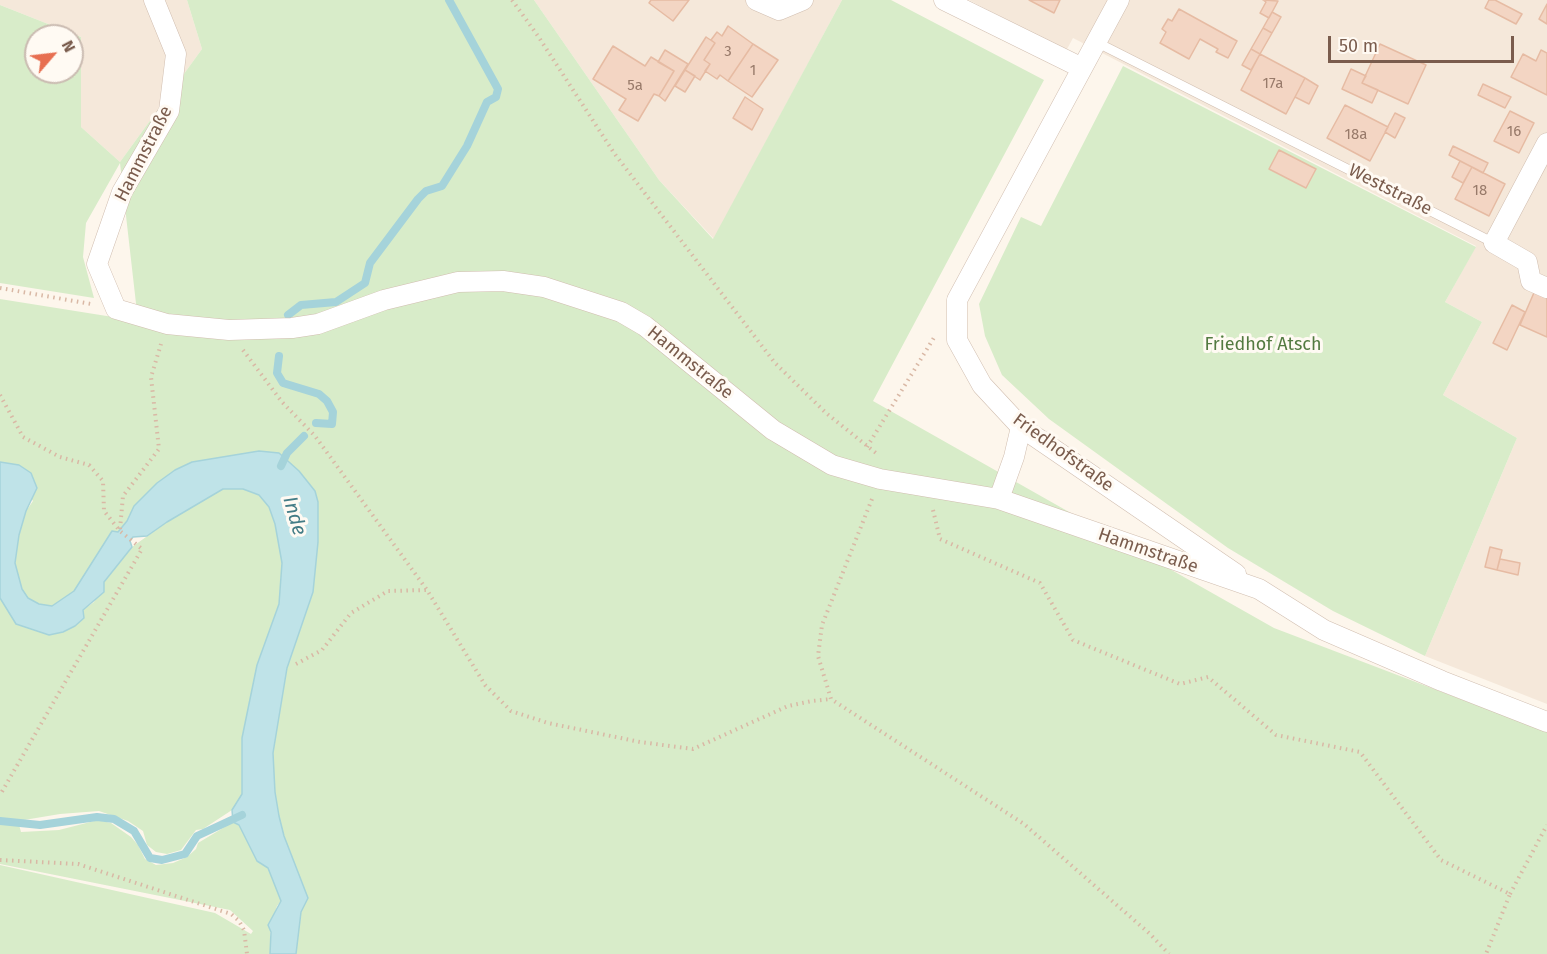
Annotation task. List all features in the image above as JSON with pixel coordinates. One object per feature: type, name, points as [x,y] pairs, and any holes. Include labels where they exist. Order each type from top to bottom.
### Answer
[{"type":"street","name":"Hammstraße","points":[[154,0],[176,54],[171,100],[169,111],[122,192],[97,264],[116,309],[167,324],[229,330],[291,328],[318,324],[384,300],[458,282],[503,281],[544,287],[621,312],[668,343],[773,430],[832,465],[880,479],[999,498],[1259,589],[1324,630],[1442,681],[1547,722]]},
{"type":"street","points":[[756,0],[779,10],[804,0]]},
{"type":"street","points":[[944,0],[1082,68]]},
{"type":"street","name":"Friedhofstraße","points":[[1119,0],[957,300],[957,340],[982,385],[1021,427],[1259,589]]},
{"type":"street","points":[[1494,243],[1547,143]]},
{"type":"street","name":"Weststraße","points":[[1494,243],[1527,262],[1531,281],[1547,288]]},
{"type":"street","points":[[999,498],[1014,457],[1021,427]]},
{"type":"lane","name":"Weststraße","points":[[1096,42],[1494,243]]},
{"type":"path","points":[[512,0],[614,153],[775,363],[826,413],[885,459]]},
{"type":"path","points":[[0,288],[39,293],[116,309]]},
{"type":"path","points":[[867,447],[957,300]]},
{"type":"path","points":[[120,531],[123,496],[159,449],[151,377],[167,324]]},
{"type":"path","points":[[229,330],[282,402],[315,436],[427,590],[484,685],[511,711],[548,723],[640,742],[693,748],[788,706],[831,699]]},
{"type":"path","points":[[0,395],[23,437],[60,457],[89,465],[103,481],[104,511],[120,531],[142,549],[0,795]]},
{"type":"path","points":[[880,479],[822,625],[818,656],[831,699],[1024,824],[1150,934],[1169,954]]},
{"type":"path","points":[[928,488],[940,539],[1040,583],[1073,640],[1180,684],[1208,677],[1276,735],[1360,752],[1441,860],[1510,894]]},
{"type":"path","points":[[296,664],[322,650],[351,613],[388,591],[427,590]]},
{"type":"path","points":[[1486,954],[1510,894],[1547,825]]},
{"type":"path","points":[[0,860],[78,864],[231,914],[244,930],[247,954]]},
{"type":"shaded area","points":[[0,0],[187,0],[202,49],[120,162],[81,127],[84,24],[48,24],[0,5]]},
{"type":"shaded area","points":[[534,0],[842,0],[714,239],[659,180]]},
{"type":"shaded area","points":[[969,0],[1547,0],[1547,704],[1425,656],[1517,438],[1443,395],[1482,322],[1445,302],[1476,246],[1073,38],[1066,51]]},
{"type":"green space","points":[[187,0],[534,0],[659,180],[713,239],[842,0],[891,0],[1044,80],[873,401],[1274,628],[1547,732],[1547,954],[296,954],[301,912],[308,898],[284,836],[279,816],[273,753],[287,668],[313,592],[318,542],[318,502],[315,491],[307,483],[259,451],[192,462],[157,483],[134,506],[127,521],[118,532],[112,531],[74,591],[52,606],[39,604],[28,598],[22,589],[15,563],[19,535],[26,511],[33,501],[4,462],[0,462],[0,299],[138,321],[120,163],[86,223],[83,257],[94,298],[0,283],[0,5],[48,24],[24,24],[24,84],[81,84],[81,127],[120,162],[202,49]]},
{"type":"green space","name":"Friedhof Atsch","points":[[1123,66],[1476,247],[1445,302],[1482,322],[1443,395],[1517,438],[1425,656],[1333,611],[1228,548],[1049,419],[1002,375],[985,336],[979,304],[1021,217],[1041,226]]},
{"type":"green space","points":[[223,489],[243,489],[259,495],[269,507],[275,524],[282,563],[279,604],[257,665],[242,738],[242,794],[232,810],[203,829],[196,830],[181,850],[167,854],[156,852],[147,845],[143,831],[128,821],[99,811],[60,814],[18,821],[21,832],[59,830],[98,820],[111,823],[131,837],[145,859],[156,865],[173,863],[187,857],[196,849],[198,843],[233,822],[239,825],[257,861],[268,868],[281,901],[270,927],[270,954],[0,954],[0,865],[215,913],[251,934],[253,931],[230,910],[0,864],[0,598],[16,624],[49,635],[94,602],[104,582],[132,547],[167,522]]},
{"type":"water","name":"Inde","points":[[259,451],[279,453],[299,471],[315,491],[318,502],[318,542],[313,592],[287,668],[273,753],[279,816],[284,836],[308,898],[301,912],[296,954],[270,954],[271,932],[268,925],[281,901],[268,868],[257,861],[239,825],[233,822],[232,810],[242,794],[242,738],[257,665],[279,604],[282,563],[275,524],[269,507],[259,495],[243,489],[223,489],[147,536],[133,537],[130,541],[132,547],[104,582],[104,592],[83,610],[84,618],[63,632],[49,635],[16,624],[0,598],[0,462],[19,465],[31,473],[37,488],[26,511],[19,535],[15,563],[22,589],[28,598],[39,604],[52,606],[74,591],[112,531],[118,532],[127,521],[134,506],[157,483],[175,470],[192,462]]},
{"type":"building","points":[[651,0],[689,0],[673,21],[649,3]]},
{"type":"building","points":[[1029,0],[1060,0],[1054,13]]},
{"type":"building","points":[[1263,0],[1278,1],[1269,18],[1260,13],[1266,2]]},
{"type":"building","points":[[1489,0],[1495,0],[1522,14],[1516,24],[1485,8]]},
{"type":"building","points":[[1547,4],[1547,24],[1539,19]]},
{"type":"building","points":[[1179,9],[1237,41],[1228,58],[1216,52],[1218,49],[1200,39],[1189,59],[1160,43],[1166,32],[1162,29],[1168,19],[1172,21]]},
{"type":"building","points":[[1272,12],[1281,17],[1272,33],[1263,28]]},
{"type":"building","points":[[728,26],[753,44],[728,81],[720,75],[717,79],[705,71],[710,64],[704,60],[715,43],[711,40],[717,32],[722,36]]},
{"type":"building","points":[[1263,28],[1272,33],[1260,54],[1251,49]]},
{"type":"building","points":[[706,37],[715,43],[704,60],[710,64],[700,80],[685,70]]},
{"type":"building","points":[[753,44],[778,60],[752,97],[728,81]]},
{"type":"building","points":[[1380,44],[1426,65],[1408,104],[1362,83]]},
{"type":"building","points":[[613,46],[645,66],[651,57],[674,71],[659,96],[654,94],[638,121],[619,110],[626,99],[593,79]]},
{"type":"building","points":[[1251,49],[1260,54],[1251,70],[1242,65]]},
{"type":"building","points":[[665,50],[688,64],[665,101],[659,96],[674,71],[658,62]]},
{"type":"building","points":[[1541,50],[1547,53],[1547,95],[1511,77],[1523,54],[1536,61]]},
{"type":"building","points":[[1260,54],[1305,78],[1286,114],[1241,90]]},
{"type":"building","points":[[1351,69],[1366,76],[1362,83],[1378,90],[1372,103],[1342,89]]},
{"type":"building","points":[[685,70],[695,76],[685,92],[675,86]]},
{"type":"building","points":[[1305,78],[1318,86],[1309,104],[1295,97]]},
{"type":"building","points":[[1483,84],[1511,97],[1505,108],[1478,95]]},
{"type":"building","points":[[745,97],[763,109],[752,130],[733,118]]},
{"type":"building","points":[[1345,105],[1388,127],[1370,161],[1327,138]]},
{"type":"building","points":[[1510,111],[1534,123],[1519,153],[1494,141]]},
{"type":"building","points":[[1395,113],[1405,118],[1395,138],[1385,132]]},
{"type":"building","points":[[1453,146],[1488,163],[1483,173],[1449,155]]},
{"type":"building","points":[[1279,150],[1316,169],[1306,188],[1269,169]]},
{"type":"building","points":[[1460,161],[1472,167],[1463,183],[1452,177]]},
{"type":"building","points":[[1472,167],[1505,184],[1489,216],[1455,199]]},
{"type":"building","points":[[1536,288],[1547,293],[1547,337],[1520,325]]},
{"type":"building","points":[[1512,305],[1525,312],[1507,350],[1493,343]]},
{"type":"building","points":[[1490,547],[1502,550],[1497,570],[1485,567]]},
{"type":"building","points":[[1500,559],[1520,563],[1518,575],[1497,570]]},
{"type":"waterway","points":[[288,315],[301,305],[336,302],[365,283],[370,263],[418,199],[426,191],[442,186],[467,146],[487,102],[496,97],[498,89],[449,0]]},
{"type":"waterway","points":[[279,356],[277,373],[283,383],[319,394],[327,401],[333,412],[332,424],[316,423]]},
{"type":"waterway","points":[[281,466],[287,453],[304,436]]},
{"type":"waterway","points":[[0,821],[40,825],[97,817],[114,819],[134,831],[150,858],[162,860],[185,854],[197,836],[242,815]]}]
